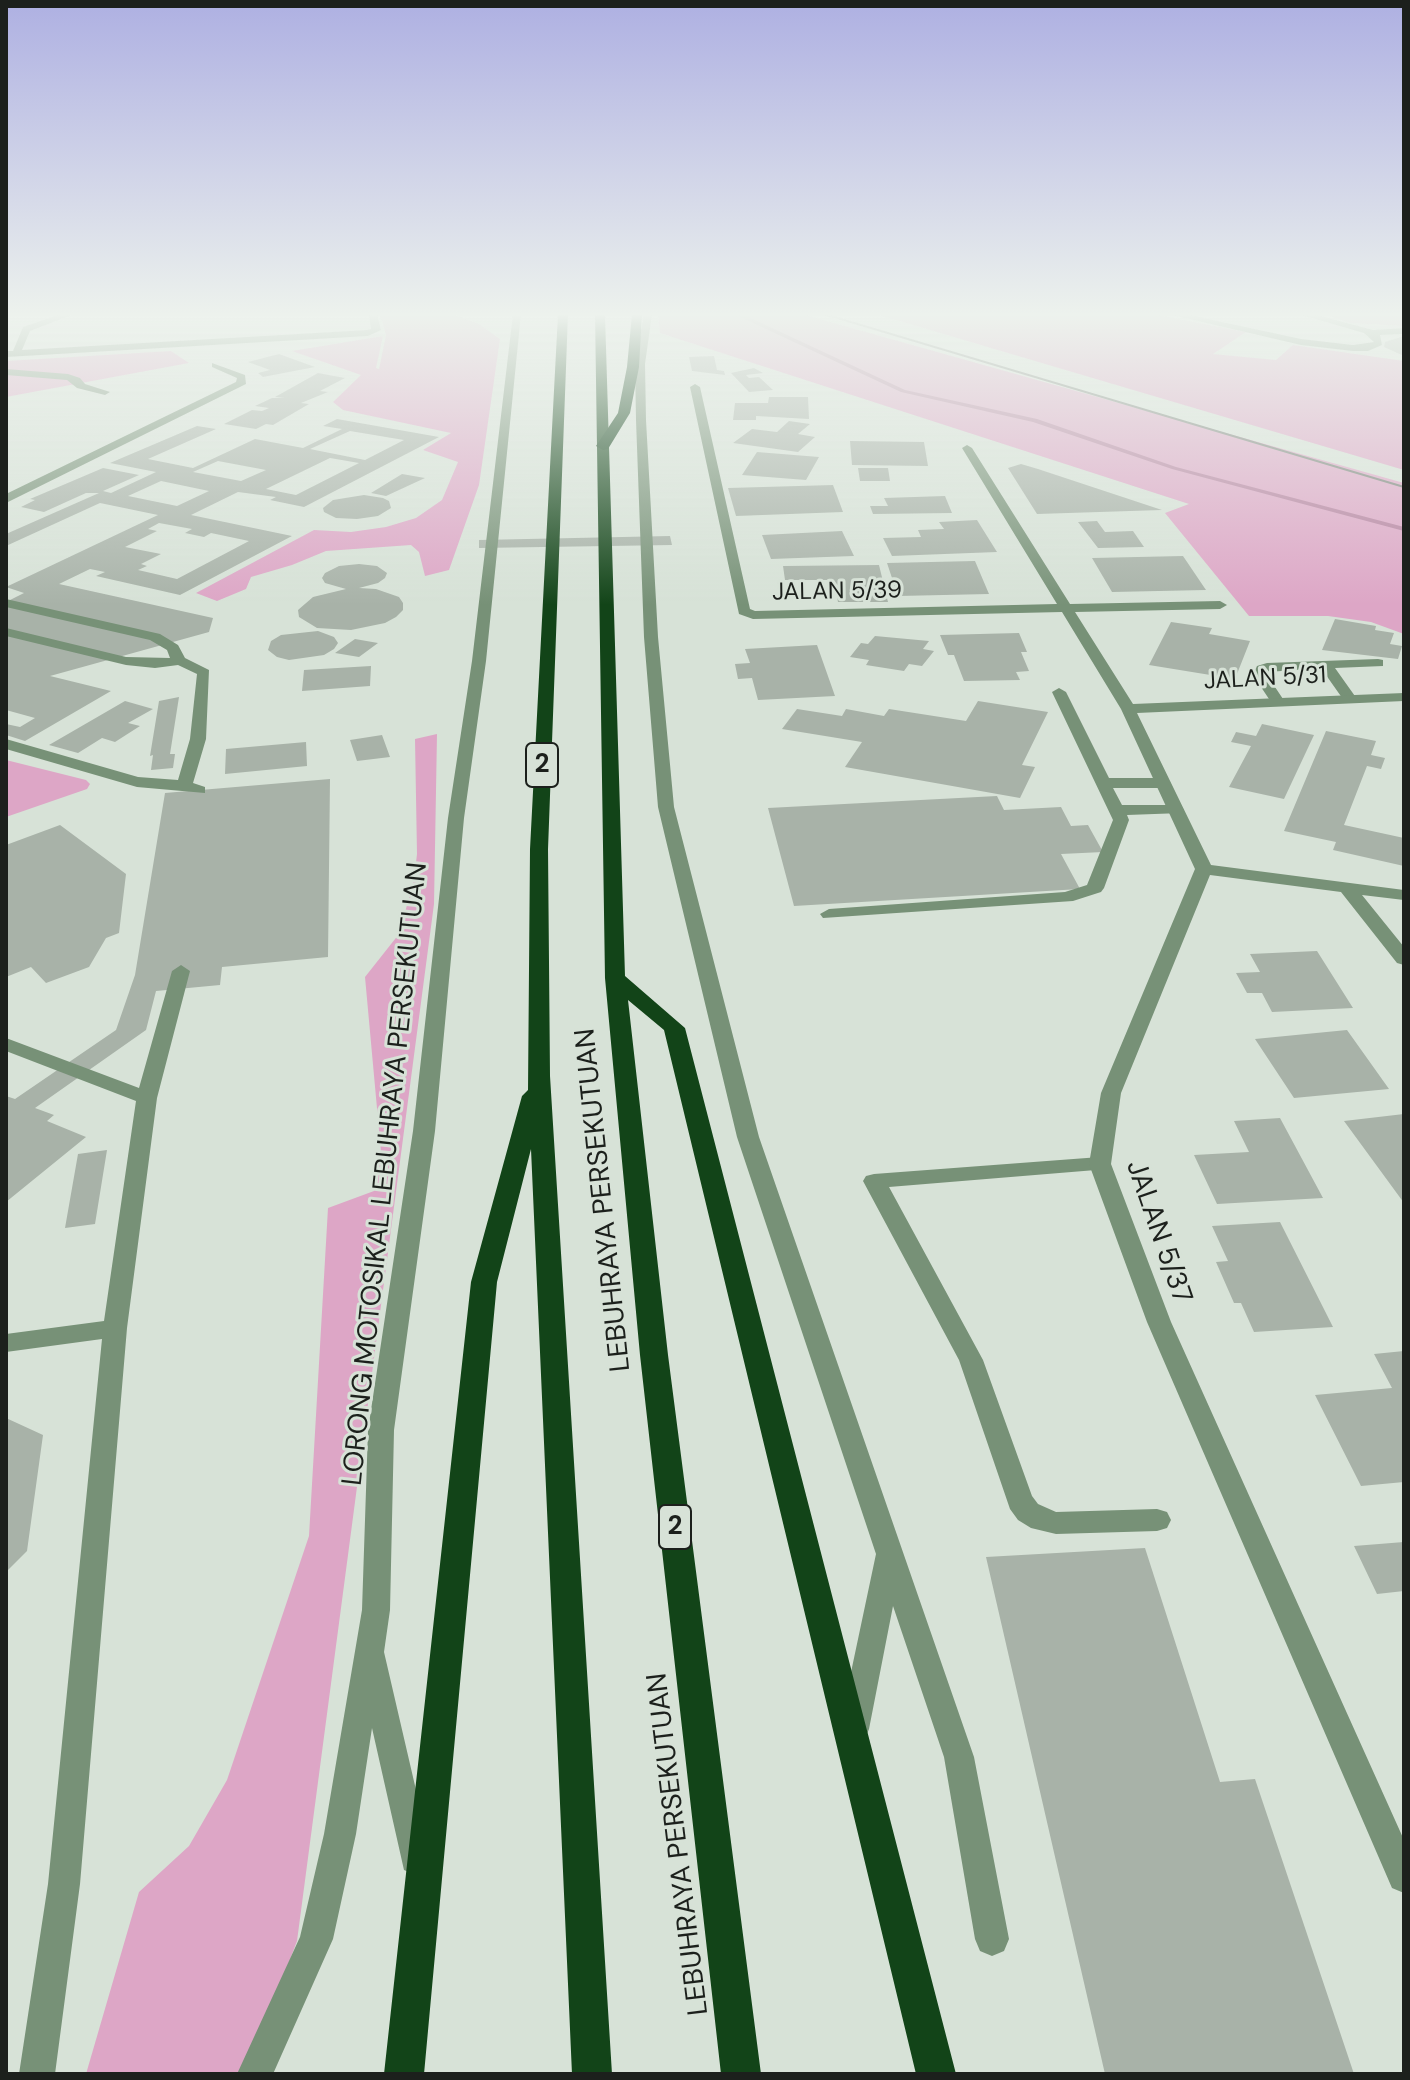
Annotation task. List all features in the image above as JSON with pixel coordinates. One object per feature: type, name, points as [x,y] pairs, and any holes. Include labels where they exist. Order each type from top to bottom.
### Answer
[{"type":"highway","name":"LEBUHRAYA PERSEKUTUAN","points":[[559,411],[539,849],[539,1076],[592,2074]]},
{"type":"highway","name":"LEBUHRAYA PERSEKUTUAN","points":[[602,411],[615,978],[654,1355],[741,2074]]},
{"type":"highway","points":[[603,446],[633,417],[633,411]]},
{"type":"highway","points":[[615,978],[674,1028],[936,2074]]},
{"type":"highway","points":[[404,2074],[484,1282],[539,1076]]},
{"type":"street","points":[[6,499],[186,411]]},
{"type":"street","name":"LORONG MOTOSIKAL LEBUHRAYA PERSEKUTUAN","points":[[255,2074],[316,1939],[340,1834],[376,1610],[381,1430],[424,1131],[456,818],[479,661],[506,411]]},
{"type":"street","points":[[634,411],[666,807],[748,1137],[959,1757],[992,1939]]},
{"type":"street","name":"JALAN 5/39","points":[[700,411],[744,611],[766,617],[1065,609]]},
{"type":"street","points":[[967,448],[1128,709],[1204,869],[1404,895]]},
{"type":"street","points":[[6,603],[155,637],[173,648],[179,661]]},
{"type":"street","points":[[1065,609],[1220,605]]},
{"type":"street","points":[[6,632],[126,661],[155,664],[179,661],[204,673],[191,787],[137,782],[6,744]]},
{"type":"street","points":[[1278,702],[1260,675],[1262,669],[1378,663]]},
{"type":"street","points":[[1325,664],[1350,699]]},
{"type":"street","points":[[829,914],[1067,897],[1088,892],[1099,882],[1121,826],[1117,810],[1059,692]]},
{"type":"street","name":"JALAN 5/31","points":[[1128,709],[1404,697]]},
{"type":"street","points":[[1103,783],[1163,783]]},
{"type":"street","points":[[1117,810],[1176,810]]},
{"type":"street","name":"JALAN 5/37","points":[[1204,869],[1111,1093],[1100,1164],[1159,1322],[1404,1877]]},
{"type":"street","points":[[1347,888],[1404,959]]},
{"type":"street","points":[[37,2074],[64,1884],[115,1328],[147,1098],[181,971]]},
{"type":"street","points":[[6,1044],[147,1098]]},
{"type":"street","points":[[1100,1164],[874,1181],[971,1360],[1020,1501],[1028,1512],[1041,1520],[1056,1523],[1157,1520]]},
{"type":"street","points":[[6,1343],[115,1328]]},
{"type":"street","points":[[852,1740],[890,1553]]},
{"type":"street","points":[[370,1649],[422,1883]]},
{"type":"shaded area","points":[[348,411],[490,411],[479,485],[449,570],[425,576],[419,552],[411,545],[326,551],[251,577],[246,589],[217,601],[196,593],[314,530],[351,532],[386,527],[416,518],[442,500],[458,462],[423,450],[451,433]]},
{"type":"shaded area","points":[[902,411],[1148,411],[1404,483],[1404,634],[1371,622],[1328,616],[1249,616],[1165,513],[1189,504]]},
{"type":"shaded area","points":[[1205,411],[1404,411],[1404,470]]},
{"type":"shaded area","points":[[437,734],[434,904],[297,1941],[247,2074],[86,2074],[139,1892],[189,1846],[227,1780],[309,1536],[328,1208],[374,1191],[381,1152],[365,977],[399,934],[414,880],[417,854],[415,739]]},
{"type":"shaded area","points":[[6,760],[86,780],[90,784],[87,789],[6,817]]},
{"type":"building","points":[[250,411],[297,411],[273,425],[266,424],[256,429],[224,424]]},
{"type":"building","points":[[734,411],[809,411],[809,419],[756,416],[756,420],[733,420]]},
{"type":"building","points":[[337,419],[439,437],[304,507],[270,500],[276,497],[238,492],[191,515],[292,536],[180,595],[96,576],[105,572],[90,569],[59,584],[213,618],[209,632],[50,676],[111,691],[25,741],[6,735],[6,724],[20,727],[35,718],[6,710],[6,602],[24,593],[6,587],[158,515],[100,503],[6,546],[6,534],[99,493],[86,493],[44,512],[21,507],[35,500],[30,499],[103,468],[139,475],[103,491],[111,493],[156,472],[110,463],[197,426],[216,429],[148,459],[193,468],[255,439],[303,448],[342,429],[323,426]],"holes":[[[350,431],[404,440],[365,460],[310,449]],[[330,458],[359,463],[296,495],[266,489]],[[218,461],[266,470],[241,481],[193,472]],[[161,481],[209,491],[177,506],[128,496]],[[159,523],[192,529],[185,533],[204,537],[211,533],[249,541],[177,579],[138,570],[147,566],[141,564],[161,554],[125,547],[157,531],[148,529]]]},
{"type":"building","points":[[789,421],[810,424],[798,434],[815,437],[798,452],[733,443],[752,429],[777,432]]},
{"type":"building","points":[[850,441],[924,442],[928,466],[852,465]]},
{"type":"building","points":[[757,452],[819,457],[806,480],[742,475]]},
{"type":"building","points":[[1021,464],[1162,510],[1037,514],[1008,468]]},
{"type":"building","points":[[858,468],[888,468],[890,481],[860,481]]},
{"type":"building","points":[[402,474],[425,478],[386,496],[371,493]]},
{"type":"building","points":[[833,485],[843,512],[736,516],[728,488]]},
{"type":"building","points":[[364,495],[383,498],[389,501],[391,508],[378,516],[357,519],[336,518],[324,512],[323,508],[333,500]]},
{"type":"building","points":[[945,496],[952,513],[873,514],[870,506],[888,506],[884,498]]},
{"type":"building","points":[[977,520],[997,552],[892,556],[883,538],[921,537],[918,530],[944,529],[939,522]]},
{"type":"building","points":[[1097,521],[1105,532],[1133,531],[1144,547],[1098,548],[1078,522]]},
{"type":"building","points":[[842,531],[854,556],[771,559],[762,535]]},
{"type":"building","points":[[670,536],[672,545],[479,548],[479,540]]},
{"type":"building","points":[[1183,556],[1206,590],[1112,592],[1092,558]]},
{"type":"building","points":[[975,561],[989,594],[898,596],[887,563]]},
{"type":"building","points":[[879,565],[888,602],[838,602],[834,580],[785,580],[783,566]]},
{"type":"building","points":[[339,566],[377,566],[387,573],[378,583],[359,588],[376,589],[399,597],[403,610],[396,617],[385,623],[351,630],[317,628],[299,617],[298,610],[313,597],[346,589],[325,583],[322,578],[325,573]]},
{"type":"building","points":[[1335,619],[1376,626],[1375,630],[1394,633],[1390,644],[1402,646],[1398,659],[1322,650]]},
{"type":"building","points":[[1171,622],[1212,628],[1209,634],[1250,641],[1235,679],[1149,665]]},
{"type":"building","points":[[318,631],[334,637],[338,643],[324,655],[289,660],[277,657],[268,650],[271,641],[281,635]]},
{"type":"building","points":[[1019,633],[1027,652],[1021,652],[1029,671],[1016,672],[1020,680],[964,681],[954,655],[948,655],[940,635]]},
{"type":"building","points":[[875,636],[929,641],[923,649],[934,651],[922,666],[909,664],[904,671],[866,665],[869,660],[850,657],[861,643],[868,644]]},
{"type":"building","points":[[355,639],[378,643],[359,657],[335,653]]},
{"type":"building","points":[[817,645],[835,696],[758,700],[752,678],[738,679],[735,664],[750,663],[745,649]]},
{"type":"building","points":[[371,666],[370,686],[302,691],[304,670]]},
{"type":"building","points":[[179,697],[170,754],[175,754],[173,768],[151,770],[153,755],[150,756],[159,701]]},
{"type":"building","points":[[125,701],[153,709],[128,723],[140,726],[115,742],[102,738],[78,753],[49,745]]},
{"type":"building","points":[[978,701],[1048,712],[1022,765],[1035,767],[1020,798],[845,767],[862,742],[782,729],[797,709],[842,716],[846,709],[884,716],[889,709],[966,721]]},
{"type":"building","points":[[1262,724],[1314,735],[1284,799],[1229,787],[1251,746],[1231,742],[1236,732],[1256,736]]},
{"type":"building","points":[[1326,731],[1376,741],[1371,755],[1385,758],[1381,769],[1367,766],[1344,825],[1404,838],[1404,866],[1333,850],[1336,842],[1284,831]]},
{"type":"building","points":[[382,735],[390,757],[357,761],[350,740]]},
{"type":"building","points":[[306,742],[307,766],[225,774],[226,749]]},
{"type":"building","points":[[330,779],[328,957],[222,967],[220,985],[156,991],[146,1030],[35,1108],[54,1115],[47,1121],[86,1137],[6,1202],[6,1096],[15,1099],[116,1030],[135,975],[165,793]]},
{"type":"building","points":[[997,796],[1004,810],[1061,807],[1071,826],[1088,825],[1103,852],[1061,854],[1080,889],[794,906],[768,808]]},
{"type":"building","points":[[60,825],[126,874],[119,933],[106,938],[89,967],[46,983],[31,967],[6,977],[6,845]]},
{"type":"building","points":[[1317,951],[1353,1008],[1272,1012],[1262,993],[1247,993],[1236,973],[1260,972],[1250,954]]},
{"type":"building","points":[[1347,1030],[1389,1089],[1294,1098],[1255,1039]]},
{"type":"building","points":[[1404,1114],[1404,1203],[1344,1121]]},
{"type":"building","points":[[1280,1118],[1323,1198],[1217,1204],[1194,1155],[1249,1152],[1234,1121]]},
{"type":"building","points":[[107,1150],[95,1224],[65,1228],[78,1154]]},
{"type":"building","points":[[1280,1222],[1333,1327],[1254,1332],[1241,1303],[1234,1303],[1216,1262],[1228,1261],[1212,1226]]},
{"type":"building","points":[[1404,1351],[1404,1482],[1361,1486],[1315,1395],[1392,1388],[1374,1354]]},
{"type":"building","points":[[6,1418],[43,1435],[27,1551],[6,1572]]},
{"type":"building","points":[[1404,1542],[1404,1591],[1377,1594],[1354,1546]]},
{"type":"building","points":[[1145,1548],[1220,1782],[1255,1779],[1354,2074],[1105,2074],[986,1557]]},
{"type":"waterway","points":[[994,411],[1035,420],[1174,468],[1404,529]]},
{"type":"tram line","points":[[1149,411],[1404,487]]}]
